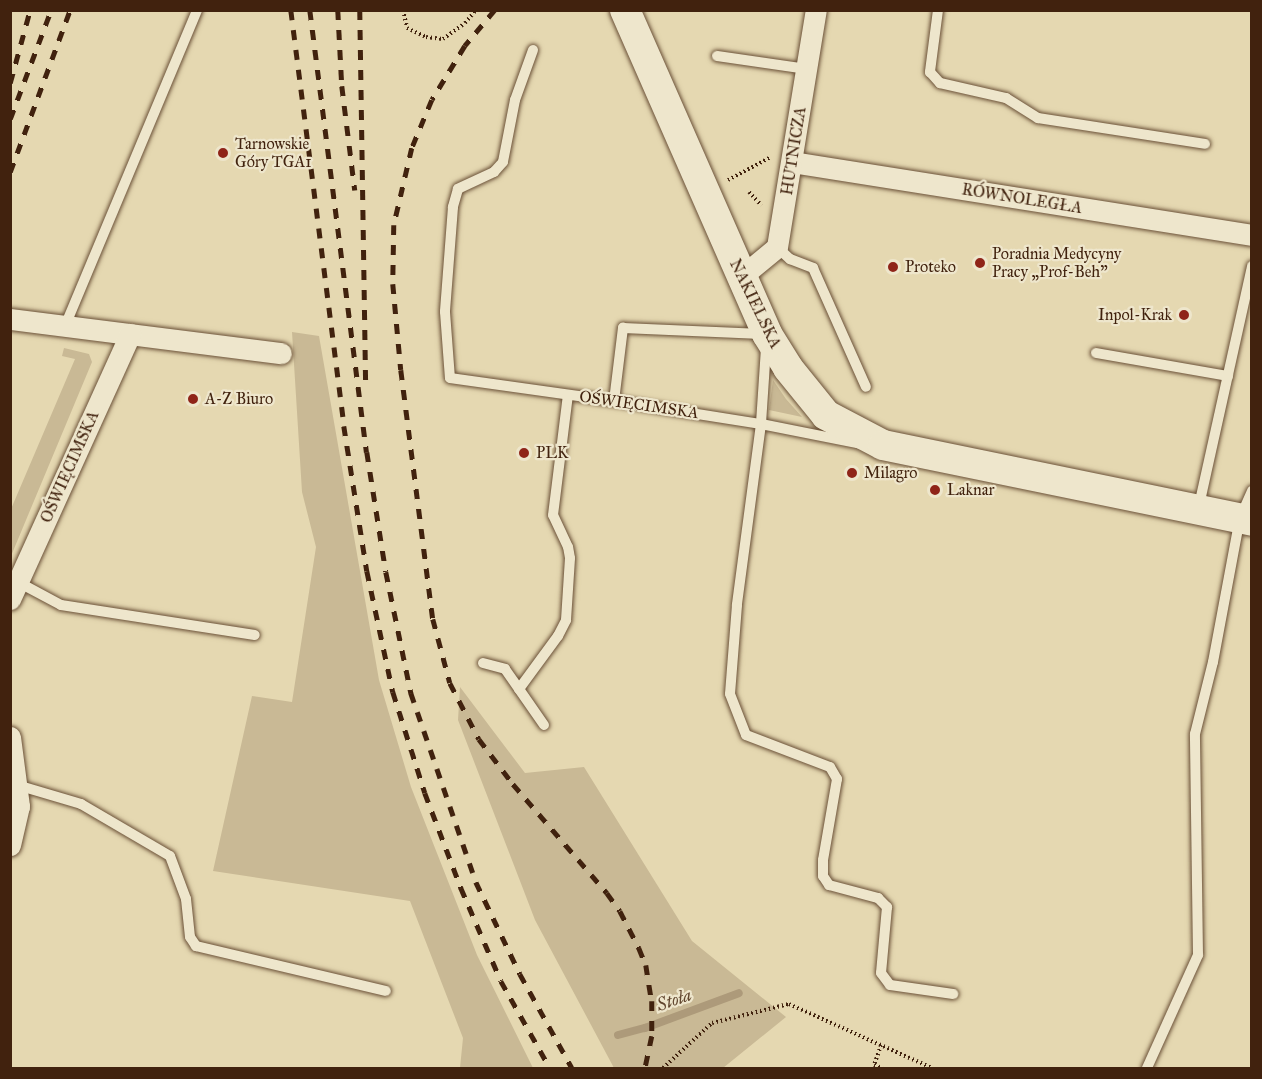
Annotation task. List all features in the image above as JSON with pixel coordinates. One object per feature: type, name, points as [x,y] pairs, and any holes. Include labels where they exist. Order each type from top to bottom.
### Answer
[{"type":"street","name":"HUTNICZA","points":[[777,247],[784,159],[807,69],[816,10]]},
{"type":"street","name":"NAKIELSKA","points":[[631,22],[767,334],[788,368],[826,415],[883,446],[1246,520]]},
{"type":"street","name":"RÓWNOLEGŁA","points":[[784,159],[1251,235]]},
{"type":"street","points":[[742,276],[777,247]]},
{"type":"street","points":[[10,319],[281,354]]},
{"type":"street","name":"OŚWIĘCIMSKA","points":[[14,591],[130,334]]},
{"type":"street","points":[[10,737],[19,806],[10,845]]},
{"type":"lane","points":[[65,326],[197,10]]},
{"type":"lane","points":[[938,10],[930,72],[940,83],[1006,98],[1038,118],[1205,144]]},
{"type":"lane","points":[[533,50],[515,100],[503,162],[494,172],[458,189],[453,207],[445,312],[450,378],[568,395]]},
{"type":"lane","points":[[717,56],[807,69]]},
{"type":"lane","points":[[777,247],[790,259],[813,268],[866,387]]},
{"type":"lane","points":[[1198,510],[1251,266]]},
{"type":"lane","points":[[614,400],[623,328],[767,334],[761,424],[737,605],[730,694],[746,735],[830,767],[837,779],[823,860],[823,876],[829,885],[878,898],[886,908],[881,973],[890,986],[953,993]]},
{"type":"lane","points":[[1096,353],[1228,376]]},
{"type":"lane","name":"OŚWIĘCIMSKA","points":[[519,689],[558,636],[566,620],[570,558],[568,547],[553,514],[568,395],[614,400],[761,424],[845,443],[883,446]]},
{"type":"lane","points":[[1147,1068],[1198,955],[1195,734],[1251,491]]},
{"type":"lane","points":[[14,591],[61,605],[255,634]]},
{"type":"lane","points":[[483,663],[505,669],[544,725]]},
{"type":"lane","points":[[17,785],[81,804],[170,856],[186,899],[190,937],[196,946],[386,991]]},
{"type":"path","points":[[403,10],[407,28],[426,37],[443,39],[465,23],[476,10]]},
{"type":"path","points":[[728,181],[784,159]]},
{"type":"path","points":[[663,1068],[712,1023],[789,1004],[932,1068]]},
{"type":"path","points":[[881,1045],[874,1065],[882,1068]]},
{"type":"shaded area","points":[[292,332],[319,336],[379,680],[411,787],[477,955],[533,1068],[460,1068],[463,1038],[410,901],[213,871],[252,696],[292,702],[316,547],[302,492]]},
{"type":"shaded area","points":[[64,348],[89,354],[92,362],[11,556],[11,509],[75,359],[62,356]]},
{"type":"shaded area","points":[[773,380],[786,399],[802,417],[769,410]]},
{"type":"shaded area","points":[[460,687],[525,773],[584,767],[692,941],[786,1017],[723,1068],[614,1068],[535,920],[458,720]]},
{"type":"waterway","name":"Stoła","points":[[618,1035],[645,1028],[739,993]]},
{"type":"railway","points":[[10,83],[30,10]]},
{"type":"railway","points":[[10,119],[51,10]]},
{"type":"railway","points":[[10,172],[70,10]]},
{"type":"railway","points":[[291,10],[344,426],[367,571],[393,692],[425,793],[461,888],[501,981],[550,1068]]},
{"type":"railway","points":[[310,10],[367,452],[386,572],[411,693],[476,882],[520,974],[572,1068]]},
{"type":"railway","points":[[338,10],[342,86],[355,190]]},
{"type":"railway","points":[[360,10],[366,383]]},
{"type":"railway","points":[[495,10],[465,46],[432,100],[412,148],[394,225],[393,284],[401,370],[433,619],[450,683],[479,739],[513,784],[607,893],[620,911],[639,948],[646,965],[652,1001],[652,1036],[645,1068]]},
{"type":"place","name":"Tarnowskie Góry TGA1","points":[[223,153]]},
{"type":"place","name":"Poradnia Medycyny Pracy „Prof-Beh”","points":[[980,263]]},
{"type":"place","name":"Proteko","points":[[893,267]]},
{"type":"place","name":"Inpol-Krak","points":[[1184,315]]},
{"type":"place","name":"A-Z Biuro","points":[[193,399]]},
{"type":"place","name":"PLK","points":[[524,453]]},
{"type":"place","name":"Milagro","points":[[852,473]]},
{"type":"place","name":"Laknar","points":[[935,490]]}]
